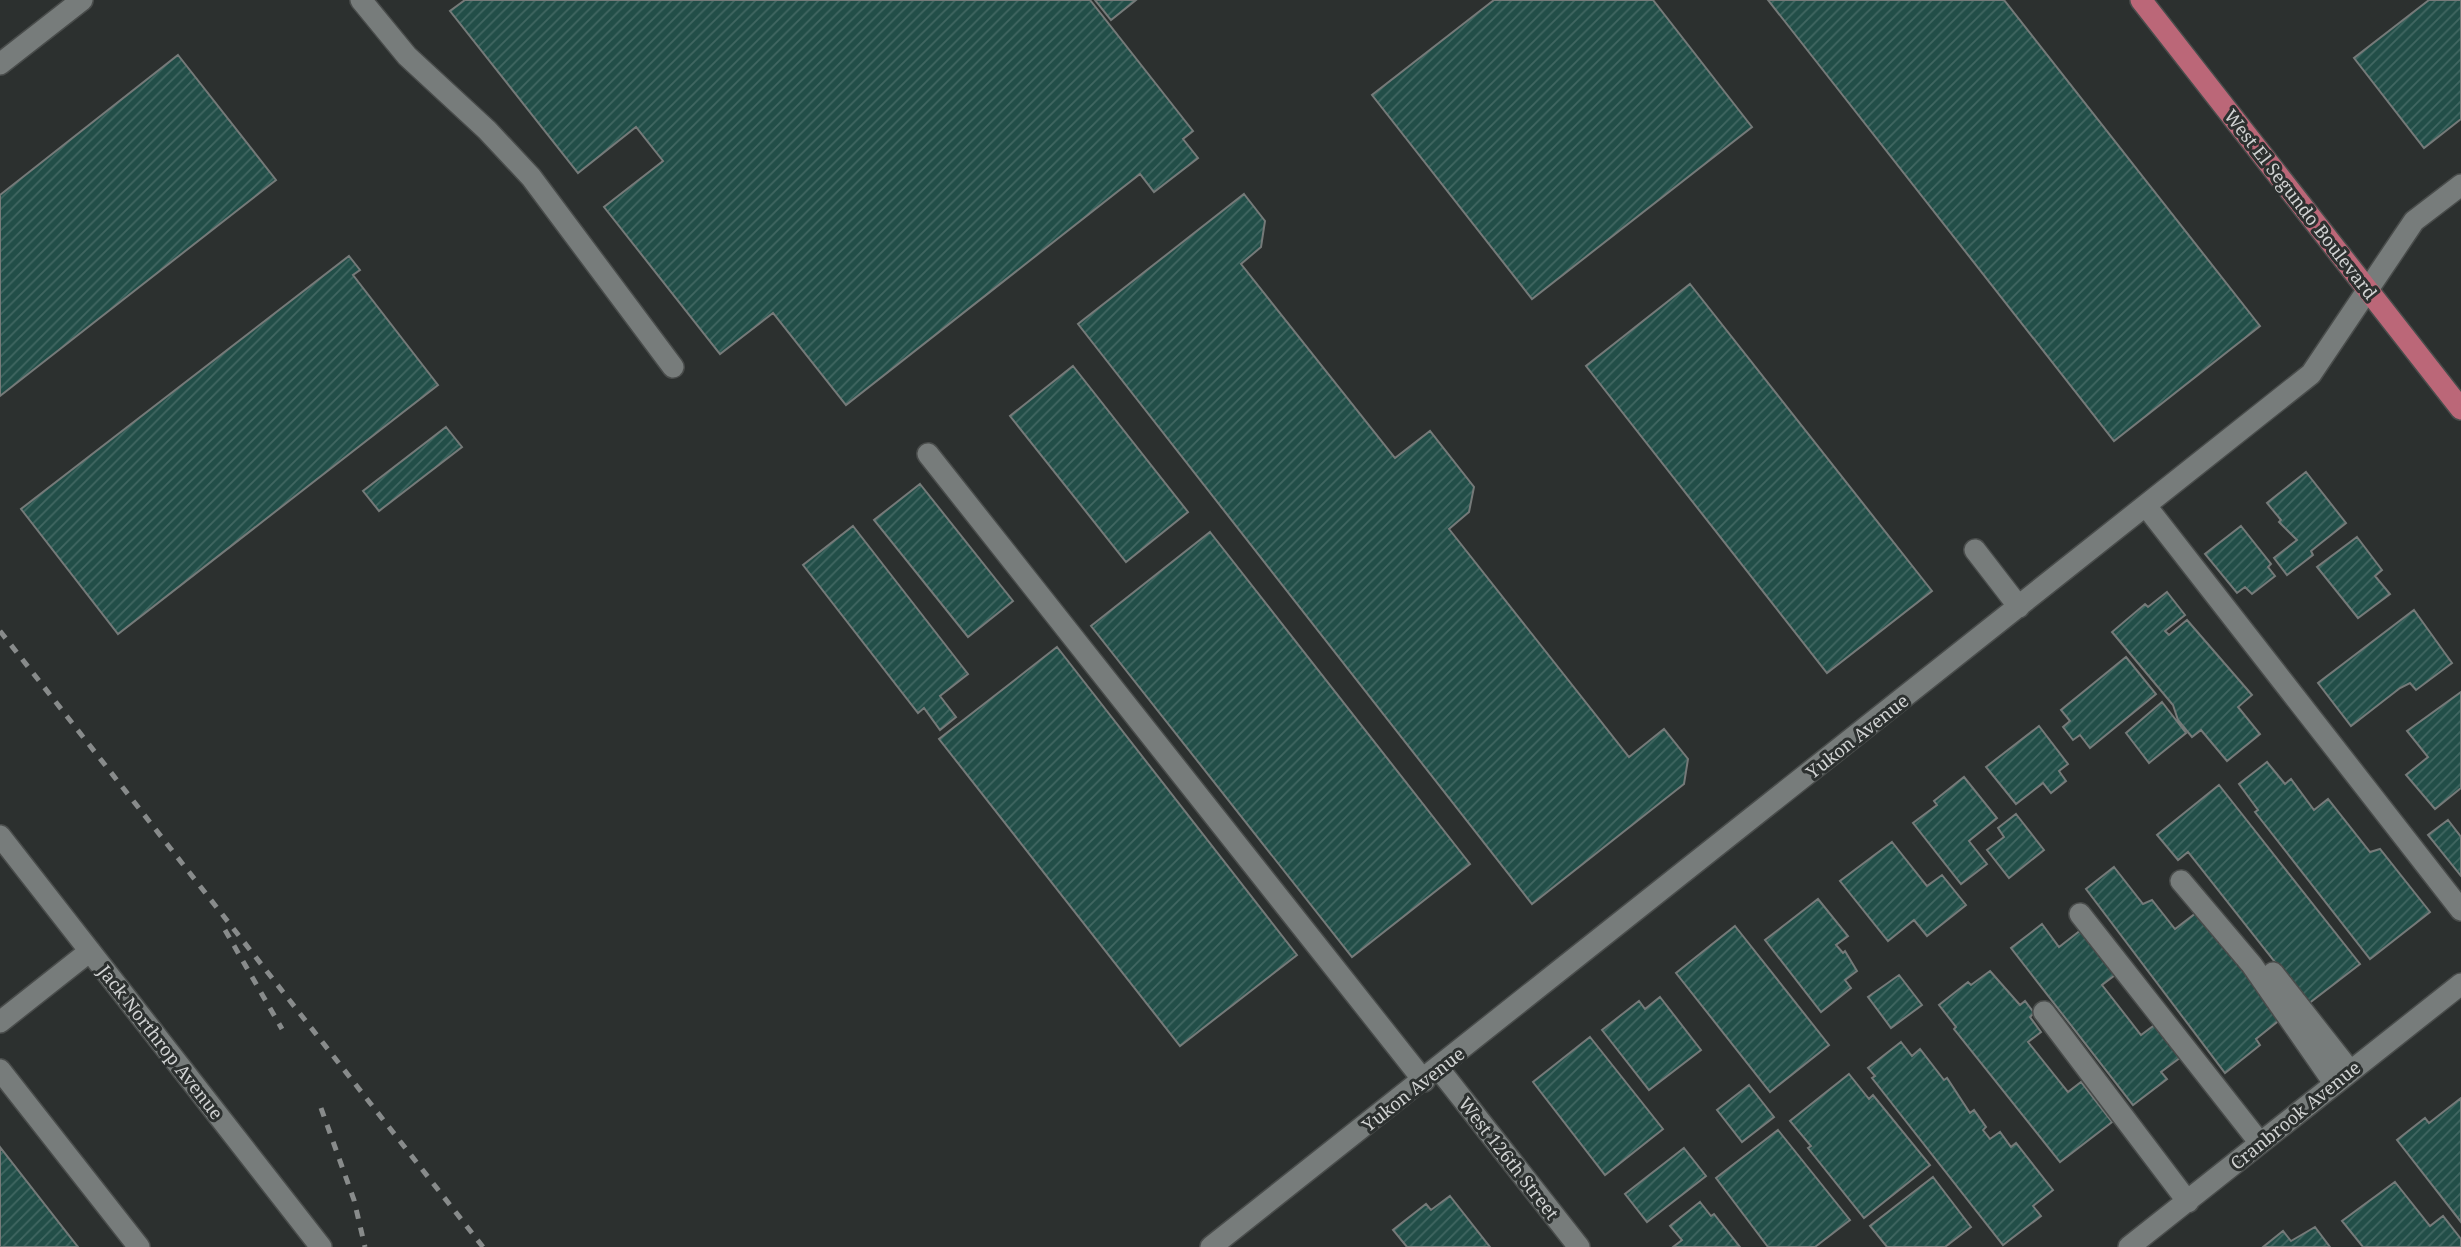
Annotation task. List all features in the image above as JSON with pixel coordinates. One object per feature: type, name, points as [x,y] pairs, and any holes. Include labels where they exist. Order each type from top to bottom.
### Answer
[{"type":"main road","name":"West El Segundo Boulevard","points":[[2141,0],[2461,409]]},
{"type":"street","points":[[0,64],[82,0]]},
{"type":"street","points":[[361,0],[407,56],[487,130],[531,177],[673,367]]},
{"type":"street","name":"Yukon Avenue","points":[[1211,1247],[2311,374],[2414,221],[2461,185]]},
{"type":"street","name":"West 126th Street","points":[[928,454],[1431,1075],[1579,1247]]},
{"type":"street","points":[[2146,506],[2461,910]]},
{"type":"street","points":[[1975,550],[2019,607]]},
{"type":"street","name":"Jack Northrop Avenue","points":[[0,836],[321,1247]]},
{"type":"street","points":[[2186,877],[2342,1077]]},
{"type":"street","points":[[2080,914],[2260,1143]]},
{"type":"street","points":[[0,1023],[90,951]]},
{"type":"street","name":"Cranbrook Avenue","points":[[2129,1247],[2461,984]]},
{"type":"street","points":[[2044,1012],[2188,1202]]},
{"type":"street","points":[[0,1070],[139,1247]]},
{"type":"building","points":[[465,0],[1090,0],[1193,131],[1183,139],[1198,158],[1154,192],[1140,174],[846,405],[773,313],[720,354],[604,207],[663,161],[636,127],[578,173],[450,11]]},
{"type":"building","points":[[1095,0],[1136,0],[1111,20]]},
{"type":"building","points":[[1494,0],[1653,0],[1752,127],[1532,299],[1372,95]]},
{"type":"building","points":[[1768,0],[2004,0],[2260,326],[2114,441]]},
{"type":"building","points":[[2429,0],[2461,0],[2461,119],[2424,148],[2354,58]]},
{"type":"building","points":[[178,55],[276,180],[0,396],[0,195]]},
{"type":"building","points":[[1244,194],[1265,221],[1261,247],[1241,264],[1395,458],[1430,431],[1474,487],[1469,512],[1449,529],[1629,757],[1664,729],[1688,759],[1684,784],[1532,904],[1078,324]]},
{"type":"building","points":[[349,256],[360,270],[353,275],[438,385],[118,634],[21,509]]},
{"type":"building","points":[[1690,284],[1932,591],[1827,673],[1586,366]]},
{"type":"building","points":[[1073,366],[1188,512],[1126,562],[1010,416]]},
{"type":"building","points":[[446,427],[462,447],[379,511],[363,491]]},
{"type":"building","points":[[2306,472],[2346,523],[2311,551],[2313,555],[2287,575],[2274,558],[2297,540],[2279,522],[2281,520],[2267,503]]},
{"type":"building","points":[[920,484],[1013,601],[968,637],[874,520]]},
{"type":"building","points":[[853,526],[968,674],[940,696],[956,717],[940,730],[924,708],[918,713],[803,565]]},
{"type":"building","points":[[2241,526],[2271,564],[2268,567],[2275,576],[2252,594],[2245,587],[2237,593],[2205,554]]},
{"type":"building","points":[[1210,532],[1470,864],[1352,957],[1091,626]]},
{"type":"building","points":[[2357,537],[2382,570],[2375,576],[2390,594],[2358,618],[2317,567]]},
{"type":"building","points":[[2167,592],[2185,615],[2165,631],[2169,635],[2187,620],[2252,695],[2238,707],[2260,734],[2227,761],[2201,730],[2192,737],[2178,720],[2173,705],[2112,632],[2145,604],[2148,607]]},
{"type":"building","points":[[2414,610],[2452,663],[2416,690],[2410,683],[2400,688],[2351,726],[2318,683]]},
{"type":"building","points":[[1057,647],[1297,955],[1180,1046],[939,739]]},
{"type":"building","points":[[2126,657],[2156,694],[2090,748],[2080,735],[2073,740],[2063,727],[2070,721],[2061,710]]},
{"type":"building","points":[[2461,692],[2461,788],[2435,809],[2406,775],[2428,757],[2407,731]]},
{"type":"building","points":[[2162,702],[2186,733],[2149,763],[2126,733]]},
{"type":"building","points":[[2039,726],[2068,764],[2059,771],[2066,781],[2051,793],[2043,783],[2016,804],[1986,767]]},
{"type":"building","points":[[2267,762],[2285,784],[2291,779],[2314,810],[2328,799],[2370,852],[2380,849],[2430,912],[2370,959],[2255,812],[2258,810],[2239,784]]},
{"type":"building","points":[[1964,777],[1997,818],[1969,841],[1987,864],[1961,884],[1913,823],[1937,805],[1934,801]]},
{"type":"building","points":[[2219,785],[2360,964],[2308,1004],[2188,852],[2178,860],[2157,835]]},
{"type":"building","points":[[2016,814],[2044,850],[2009,878],[1987,850],[2004,837],[1998,828]]},
{"type":"building","points":[[2448,820],[2461,837],[2461,876],[2428,835]]},
{"type":"building","points":[[1892,842],[1927,886],[1942,875],[1966,905],[1927,936],[1914,920],[1888,941],[1840,881]]},
{"type":"building","points":[[2114,867],[2143,904],[2152,900],[2175,929],[2196,913],[2201,915],[2282,1018],[2256,1039],[2260,1045],[2225,1073],[2086,889]]},
{"type":"building","points":[[1818,899],[1848,936],[1836,945],[1843,953],[1845,951],[1857,971],[1845,980],[1851,988],[1821,1012],[1765,940]]},
{"type":"building","points":[[2042,924],[2059,947],[2081,930],[2115,975],[2102,985],[2141,1035],[2156,1024],[2181,1057],[2161,1072],[2167,1079],[2133,1105],[2011,948]]},
{"type":"building","points":[[1735,926],[1829,1045],[1770,1092],[1676,973]]},
{"type":"building","points":[[1990,971],[2020,1005],[2025,1001],[2034,1013],[2030,1017],[2041,1032],[2028,1042],[2068,1092],[2081,1082],[2112,1122],[2060,1162],[1954,1029],[1956,1027],[1939,1005],[1968,982],[1971,985]]},
{"type":"building","points":[[1899,975],[1922,1005],[1891,1028],[1868,997]]},
{"type":"building","points":[[1660,997],[1701,1050],[1649,1090],[1602,1030],[1639,1001],[1645,1009]]},
{"type":"building","points":[[1590,1037],[1663,1129],[1605,1175],[1533,1082]]},
{"type":"building","points":[[1901,1042],[1912,1056],[1920,1049],[1944,1080],[1947,1078],[1970,1113],[1974,1110],[1986,1127],[1983,1130],[1990,1139],[2000,1132],[2011,1147],[2016,1143],[2053,1190],[2033,1206],[2041,1216],[2003,1245],[1872,1078],[1875,1076],[1868,1068]]},
{"type":"building","points":[[1849,1074],[1869,1099],[1873,1095],[1930,1165],[1864,1218],[1790,1121]]},
{"type":"building","points":[[1749,1085],[1774,1117],[1742,1142],[1717,1110]]},
{"type":"building","points":[[2461,1098],[2461,1222],[2397,1140],[2425,1118],[2429,1123]]},
{"type":"building","points":[[1778,1130],[1850,1220],[1815,1247],[1768,1247],[1716,1178]]},
{"type":"building","points":[[0,1147],[78,1247],[0,1247]]},
{"type":"building","points":[[1684,1148],[1706,1176],[1647,1222],[1625,1194]]},
{"type":"building","points":[[1933,1177],[1971,1227],[1945,1247],[1887,1247],[1870,1226]]},
{"type":"building","points":[[2395,1182],[2430,1226],[2443,1216],[2461,1239],[2461,1247],[2363,1247],[2342,1221]]},
{"type":"building","points":[[1450,1196],[1490,1247],[1407,1247],[1393,1230],[1426,1204],[1431,1210]]},
{"type":"building","points":[[1700,1202],[1711,1216],[1714,1214],[1740,1247],[1673,1247],[1682,1240],[1670,1226]]},
{"type":"building","points":[[2315,1227],[2330,1247],[2263,1247],[2283,1231],[2291,1241]]},
{"type":"railway","points":[[0,631],[483,1247]]},
{"type":"railway","points":[[225,930],[282,1029]]},
{"type":"railway","points":[[321,1108],[354,1200],[365,1247]]}]
